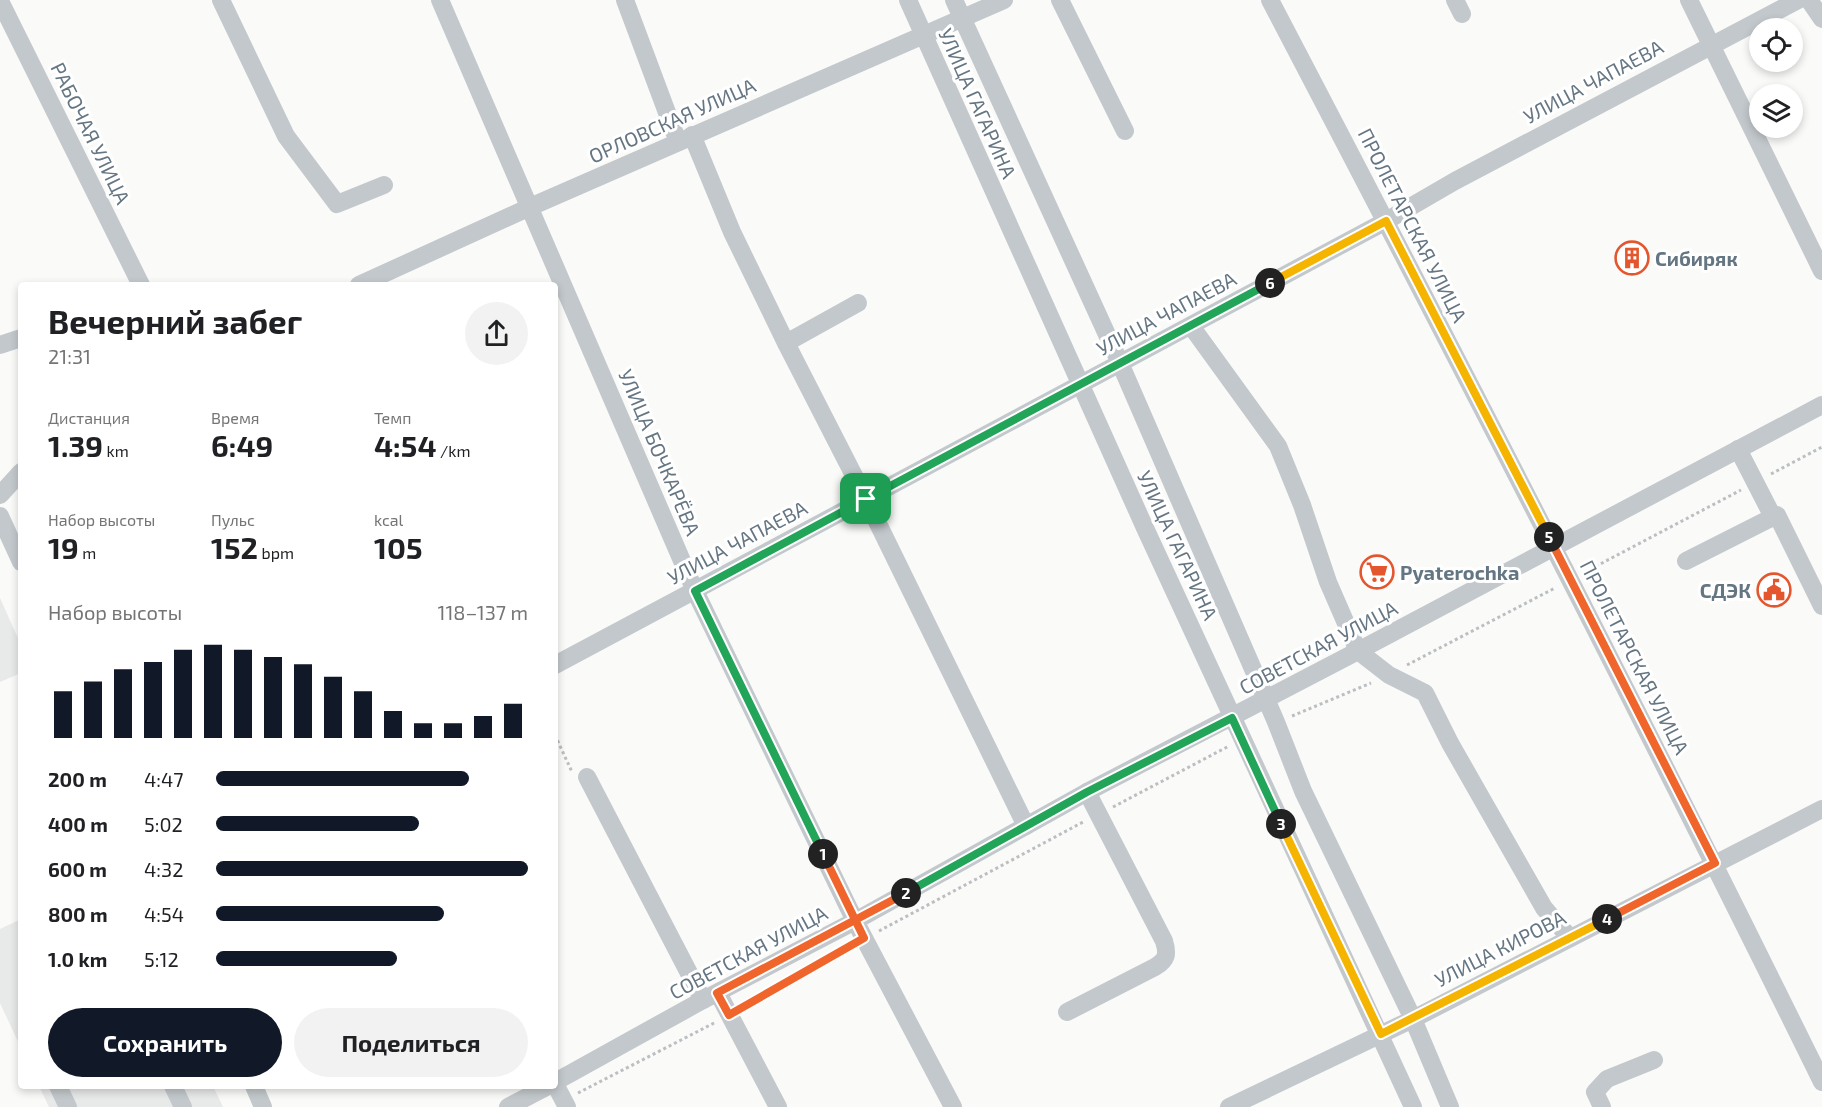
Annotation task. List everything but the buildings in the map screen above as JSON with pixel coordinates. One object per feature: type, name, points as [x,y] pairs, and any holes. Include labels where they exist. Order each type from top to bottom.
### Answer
[{"type":"street","points":[[220,0],[286,136],[337,204],[384,184]]},
{"type":"street","name":"УЛИЦА БОЧКАРЁВА","points":[[440,0],[695,591],[855,921],[953,1107]]},
{"type":"street","points":[[625,0],[685,138],[866,499],[1026,826]]},
{"type":"street","name":"УЛИЦА ГАГАРИНА","points":[[908,0],[1080,385],[1413,1107]]},
{"type":"street","name":"УЛИЦА ГАГАРИНА","points":[[954,0],[1120,363],[1276,722],[1303,791],[1413,1019],[1450,1107]]},
{"type":"street","name":"ОРЛОВСКАЯ УЛИЦА","points":[[366,282],[685,138],[1004,0]]},
{"type":"street","points":[[1060,0],[1125,131]]},
{"type":"street","name":"ПРОЛЕТАРСКАЯ УЛИЦА","points":[[1270,0],[1554,547],[1715,863],[1822,1082]]},
{"type":"street","points":[[1689,0],[1822,272]]},
{"type":"street","name":"УЛИЦА ЧАПАЕВА","points":[[558,663],[1191,326],[1386,221],[1455,181],[1798,0]]},
{"type":"street","points":[[1809,0],[1822,20]]},
{"type":"street","name":"РАБОЧАЯ УЛИЦА","points":[[0,1],[140,282]]},
{"type":"street","points":[[786,343],[858,303]]},
{"type":"street","points":[[1191,326],[1278,446],[1302,505],[1328,582],[1358,651],[1389,675],[1425,693],[1450,743],[1544,908],[1570,938]]},
{"type":"street","points":[[0,345],[18,339]]},
{"type":"street","name":"СОВЕТСКАЯ УЛИЦА","points":[[558,1081],[710,996],[855,921],[1087,792],[1232,718],[1822,405]]},
{"type":"street","points":[[1738,449],[1773,517]]},
{"type":"street","points":[[0,495],[18,475]]},
{"type":"street","points":[[1686,561],[1777,515],[1822,606]]},
{"type":"street","points":[[0,516],[18,555]]},
{"type":"street","points":[[587,777],[710,996],[729,1015],[778,1107]]},
{"type":"street","points":[[1067,1012],[1164,962],[1167,953],[1164,941],[1087,792]]},
{"type":"street","name":"УЛИЦА КИРОВА","points":[[1229,1107],[1413,1019],[1822,809]]},
{"type":"street","points":[[1602,1107],[1595,1092],[1607,1079],[1654,1060]]},
{"type":"street","points":[[59,1089],[68,1107]]},
{"type":"street","points":[[174,1089],[183,1107]]},
{"type":"street","points":[[255,1089],[263,1107]]},
{"type":"street","points":[[508,1107],[542,1089]]},
{"type":"street","points":[[558,1089],[565,1104]]},
{"type":"path","points":[[1276,722],[1327,703],[1389,675],[1822,447]]},
{"type":"path","points":[[565,1104],[864,938],[1242,739]]},
{"type":"path","points":[[558,741],[575,778],[587,777]]},
{"type":"shaded area","points":[[0,598],[18,638],[18,674],[0,682]]},
{"type":"shaded area","points":[[18,920],[18,1042],[0,1003],[0,929]]},
{"type":"shaded area","points":[[40,1089],[214,1089],[223,1107],[49,1107]]},
{"type":"place","name":"Сибиряк","points":[[1632,258]]},
{"type":"place","name":"Pyaterochka","points":[[1377,572]]},
{"type":"place","name":"СДЭК","points":[[1774,590]]},
{"type":"route","points":[[866,499],[695,591],[855,921],[864,938],[729,1015],[717,993],[855,921],[1087,792],[1232,718],[1381,1034],[1715,863],[1386,221],[866,499]]}]
